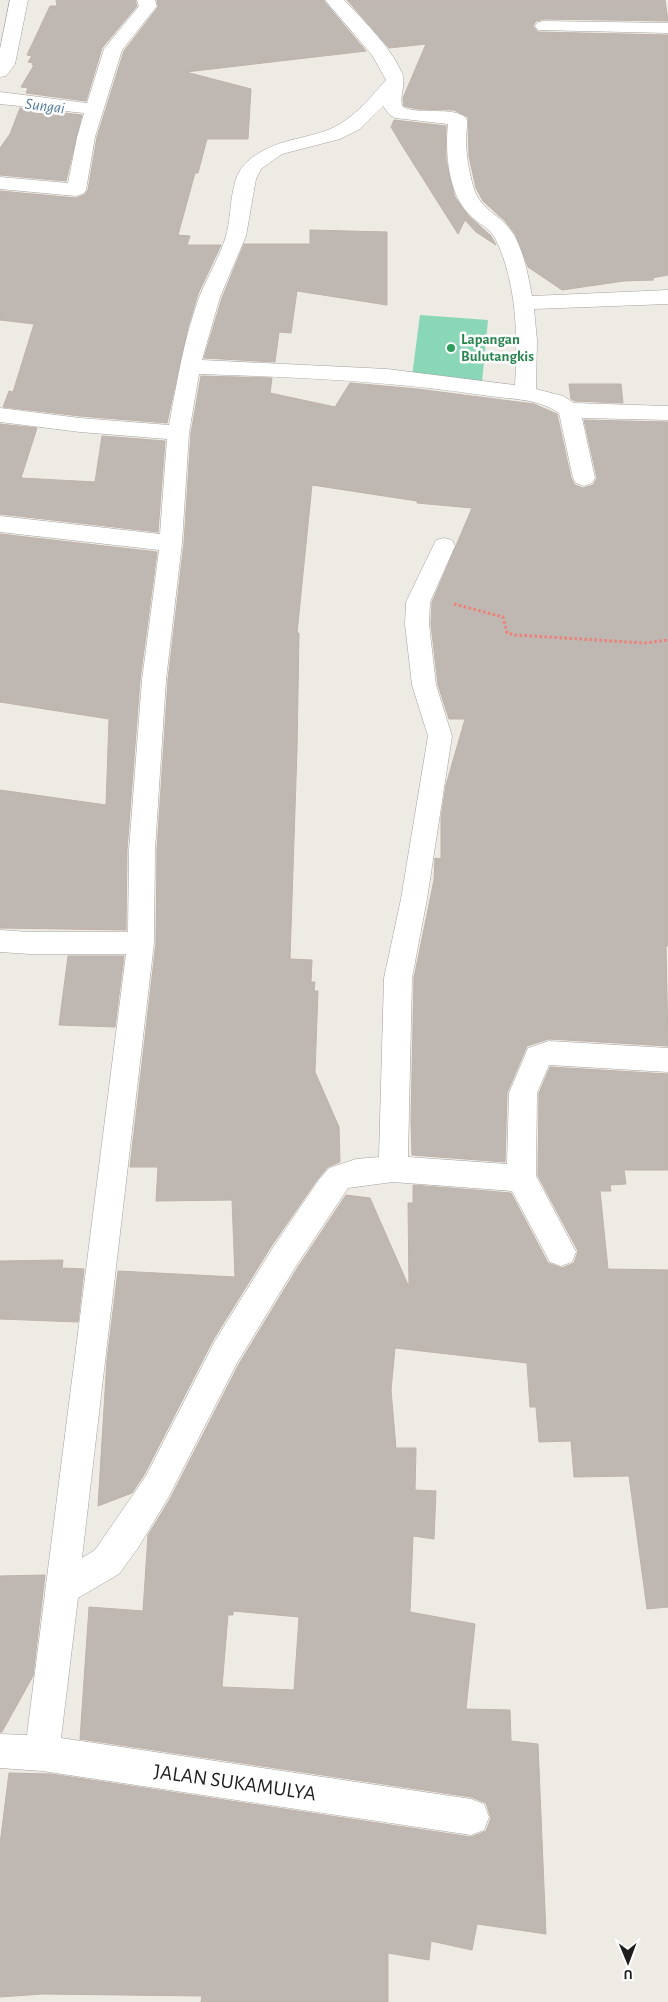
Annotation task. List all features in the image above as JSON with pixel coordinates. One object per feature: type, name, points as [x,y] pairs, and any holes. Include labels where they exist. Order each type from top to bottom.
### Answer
[{"type":"street","points":[[0,72],[6,64],[19,0]]},
{"type":"street","points":[[0,183],[76,190],[86,136],[113,49],[148,6],[146,0]]},
{"type":"street","points":[[334,0],[355,21],[388,66],[395,80],[391,104],[395,111],[402,114],[458,121],[456,133],[464,188],[473,207],[503,234],[518,273],[523,303],[527,367],[525,394]]},
{"type":"street","points":[[544,26],[668,28]]},
{"type":"street","points":[[42,1753],[141,943],[142,850],[154,680],[170,543],[178,433],[190,367],[210,297],[236,236],[246,179],[253,166],[275,150],[333,135],[353,126],[370,110],[395,80]]},
{"type":"street","points":[[0,98],[94,109]]},
{"type":"street","points":[[523,303],[668,297]]},
{"type":"street","points":[[190,367],[302,370],[466,384],[525,394],[562,404],[569,410],[584,478]]},
{"type":"street","points":[[569,410],[668,413]]},
{"type":"street","points":[[0,415],[80,425],[178,433]]},
{"type":"street","points":[[0,524],[170,543]]},
{"type":"street","points":[[393,1169],[398,978],[414,900],[440,736],[424,685],[417,624],[418,602],[444,546]]},
{"type":"street","points":[[0,940],[30,943],[141,943]]},
{"type":"street","points":[[561,1252],[521,1178],[523,1093],[538,1057],[549,1053],[668,1060]]},
{"type":"street","points":[[63,1588],[107,1562],[126,1536],[158,1487],[226,1352],[285,1256],[339,1177],[347,1174],[393,1169],[521,1178]]},
{"type":"street","name":"JALAN SUKAMULYA","points":[[0,1751],[42,1753],[470,1817]]},
{"type":"path","points":[[418,602],[456,605],[503,617],[507,633],[515,635],[645,643],[668,640]]},
{"type":"green space","name":"Lapangan Bulutangkis","points":[[420,315],[488,320],[482,382],[412,376]]},
{"type":"building","points":[[56,0],[135,0],[137,6],[102,48],[86,101],[26,93],[28,88],[21,87],[34,65],[28,62],[32,56],[27,55],[50,6],[57,6]]},
{"type":"building","points":[[157,0],[323,0],[366,51],[186,72],[251,89],[248,139],[207,139],[198,173],[195,173],[178,235],[190,236],[187,245],[221,245],[198,294],[188,327],[167,423],[3,407],[9,391],[13,392],[34,324],[0,320],[0,191],[76,198],[84,195],[88,190],[97,137],[124,51],[158,7]]},
{"type":"building","points":[[347,0],[665,0],[668,21],[544,19],[536,21],[533,26],[538,32],[668,35],[668,275],[652,278],[654,280],[624,281],[562,290],[528,267],[515,234],[505,221],[483,201],[476,188],[469,156],[468,117],[454,110],[417,109],[404,106],[403,98],[426,44],[389,48]]},
{"type":"building","points":[[20,108],[82,115],[66,181],[0,175],[0,148],[10,134]]},
{"type":"building","points":[[394,120],[446,126],[446,160],[455,197],[469,216],[491,236],[496,245],[476,232],[465,220],[458,234],[391,127]]},
{"type":"building","points":[[310,230],[387,232],[387,305],[297,291],[291,333],[279,332],[275,362],[204,358],[222,298],[244,244],[310,244]]},
{"type":"building","points":[[201,376],[272,378],[270,393],[335,407],[350,383],[417,389],[534,404],[557,414],[571,478],[575,485],[583,488],[593,485],[597,478],[584,420],[668,422],[668,946],[666,946],[668,1046],[549,1039],[527,1046],[507,1093],[505,1162],[412,1155],[414,978],[434,880],[435,858],[441,859],[441,818],[446,785],[465,719],[449,719],[438,685],[431,624],[432,602],[472,508],[417,503],[417,501],[312,485],[297,633],[299,633],[297,750],[290,959],[312,960],[311,982],[315,982],[314,991],[318,991],[315,1072],[339,1127],[340,1162],[328,1167],[317,1180],[272,1245],[213,1340],[144,1475],[132,1493],[98,1506],[107,1360],[118,1271],[235,1277],[232,1200],[156,1201],[158,1167],[130,1167],[156,943],[157,850],[168,680],[184,543],[191,433]]},
{"type":"building","points":[[569,384],[621,384],[623,403],[575,401],[571,399]]},
{"type":"building","points":[[0,424],[37,428],[21,478],[95,482],[102,436],[165,441],[158,532],[0,514]]},
{"type":"building","points":[[0,534],[157,552],[140,680],[127,850],[126,930],[0,928],[0,790],[106,805],[109,719],[0,702]]},
{"type":"building","points":[[68,956],[124,956],[115,1027],[59,1025]]},
{"type":"building","points":[[550,1067],[668,1074],[668,1170],[624,1170],[626,1184],[610,1185],[611,1191],[600,1191],[608,1269],[668,1270],[668,1607],[647,1609],[629,1476],[574,1477],[571,1441],[539,1442],[536,1407],[530,1407],[527,1363],[395,1348],[391,1390],[396,1448],[416,1448],[415,1490],[436,1491],[434,1539],[413,1536],[410,1612],[475,1624],[466,1709],[510,1710],[511,1741],[538,1744],[546,1934],[477,1924],[472,1950],[431,1941],[429,1960],[388,1953],[388,2002],[201,2002],[202,1996],[43,1994],[0,1997],[0,1844],[9,1773],[51,1774],[471,1837],[486,1831],[491,1818],[486,1803],[471,1797],[80,1739],[89,1607],[143,1611],[148,1535],[170,1499],[239,1364],[298,1267],[346,1195],[370,1198],[409,1287],[408,1203],[413,1203],[413,1185],[511,1193],[548,1263],[562,1268],[574,1263],[578,1251],[538,1176],[539,1093]],"holes":[[[233,1611],[299,1617],[294,1690],[222,1687],[228,1615],[233,1615]]]},
{"type":"building","points":[[63,1260],[62,1268],[84,1269],[78,1322],[0,1319],[0,1261]]},
{"type":"building","points":[[45,1575],[33,1676],[2,1732],[0,1732],[0,1576]]},
{"type":"place","name":"Lapangan Bulutangkis","points":[[451,348]]},
{"type":"water label","name":"Sungai","points":[[45,105]]}]
